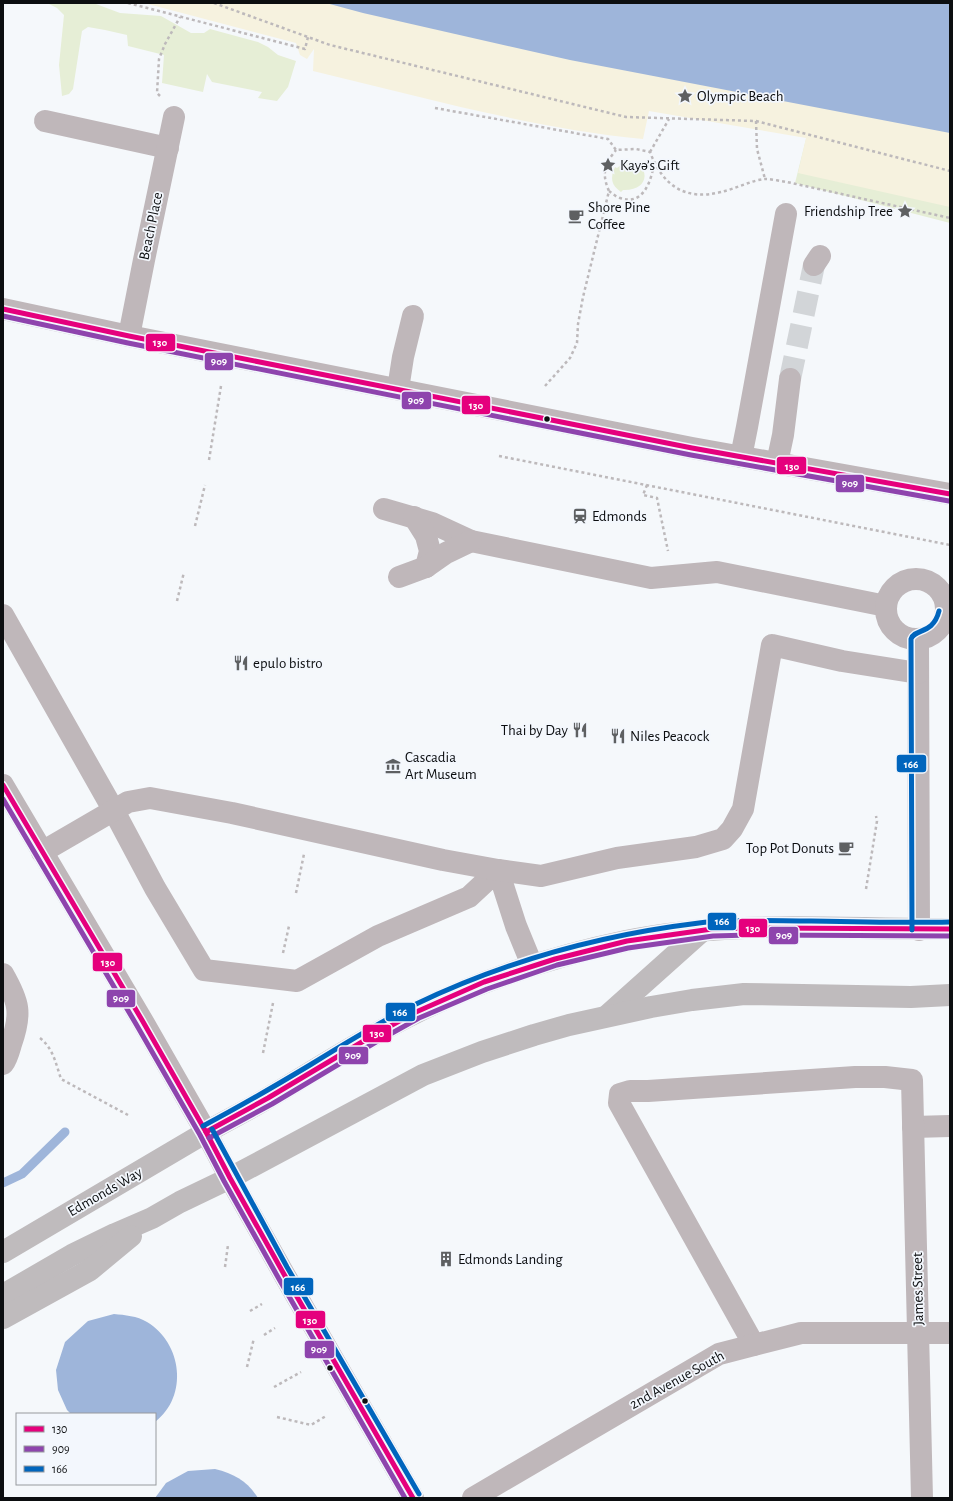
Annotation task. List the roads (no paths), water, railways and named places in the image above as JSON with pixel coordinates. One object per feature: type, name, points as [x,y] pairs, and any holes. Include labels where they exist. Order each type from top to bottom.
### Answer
[{"type":"main road","name":"Edmonds Way","points":[[3,1252],[206,1132],[250,1109],[386,1028],[416,1012],[489,980],[589,949],[628,941],[703,930],[755,928],[950,929]]},
{"type":"main road","points":[[607,1016],[703,930]]},
{"type":"main road","points":[[3,1295],[72,1255],[114,1234],[152,1218],[180,1202],[230,1178],[423,1075],[482,1052],[534,1035],[607,1016],[692,1000],[744,994],[912,997],[950,995]]},
{"type":"main road","points":[[3,1318],[90,1270],[152,1218]]},
{"type":"street","name":"Beach Place","points":[[129,336],[174,117]]},
{"type":"street","points":[[45,121],[168,148]]},
{"type":"street","points":[[740,457],[747,427],[786,214]]},
{"type":"street","points":[[3,309],[129,336],[692,448],[950,494]]},
{"type":"street","points":[[398,389],[403,357],[413,316]]},
{"type":"street","points":[[777,463],[783,435],[790,379]]},
{"type":"street","points":[[384,509],[432,522],[471,541],[651,578],[716,572],[886,606]]},
{"type":"street","points":[[414,517],[426,536],[430,551],[426,567]]},
{"type":"street","points":[[399,578],[426,567],[446,553],[471,541]]},
{"type":"street","points":[[920,579],[937,587],[943,595],[948,613],[940,629],[933,635],[918,640],[907,638],[898,634],[891,626],[887,616],[886,606],[889,596],[898,586],[910,580],[920,579]]},
{"type":"street","points":[[3,615],[114,811],[155,888],[204,970],[297,981],[378,936],[469,897],[498,870]]},
{"type":"street","points":[[918,640],[919,930]]},
{"type":"street","points":[[42,852],[128,802],[150,798],[232,813],[443,860],[541,876],[617,858],[696,847],[723,840],[732,829],[743,809],[772,645],[842,661],[918,673]]},
{"type":"street","points":[[4,789],[126,993],[206,1132],[285,1276],[413,1498]]},
{"type":"street","points":[[498,870],[516,926],[532,966]]},
{"type":"street","points":[[3,974],[14,993],[17,1009],[3,1064]]},
{"type":"street","name":"James Street","points":[[754,1345],[619,1103],[620,1094],[630,1091],[855,1077],[885,1077],[912,1080],[922,1498]]},
{"type":"street","points":[[914,1127],[950,1126]]},
{"type":"street","name":"2nd Avenue South","points":[[473,1498],[719,1354],[801,1333],[950,1333]]},
{"type":"water","points":[[326,3],[950,3],[950,133],[570,60],[363,13]]},
{"type":"water","points":[[114,1314],[135,1317],[147,1322],[159,1331],[168,1343],[174,1356],[177,1370],[177,1384],[173,1398],[166,1411],[156,1421],[156,1413],[70,1413],[67,1410],[58,1390],[56,1370],[65,1342],[88,1321]]},
{"type":"water","points":[[215,1469],[229,1473],[240,1479],[254,1492],[258,1498],[155,1498],[166,1483],[188,1471]]},
{"type":"waterway","points":[[3,1183],[22,1174],[65,1132]]},
{"type":"tunnel","points":[[790,379],[814,265]]},
{"type":"place","name":"Olympic Beach","points":[[685,96]]},
{"type":"place","name":"Kayə’s Gift","points":[[608,165]]},
{"type":"place","name":"Friendship Tree","points":[[905,211]]},
{"type":"place","name":"Shore Pine Coffee","points":[[576,216]]},
{"type":"place","name":"Edmonds","points":[[580,516]]},
{"type":"place","name":"epulo bistro","points":[[241,663]]},
{"type":"place","name":"Thai by Day","points":[[580,730]]},
{"type":"place","name":"Niles Peacock","points":[[618,736]]},
{"type":"place","name":"Cascadia Art Museum","points":[[393,766]]},
{"type":"place","name":"Top Pot Donuts","points":[[846,848]]},
{"type":"place","name":"Edmonds Landing","points":[[446,1259]]}]
